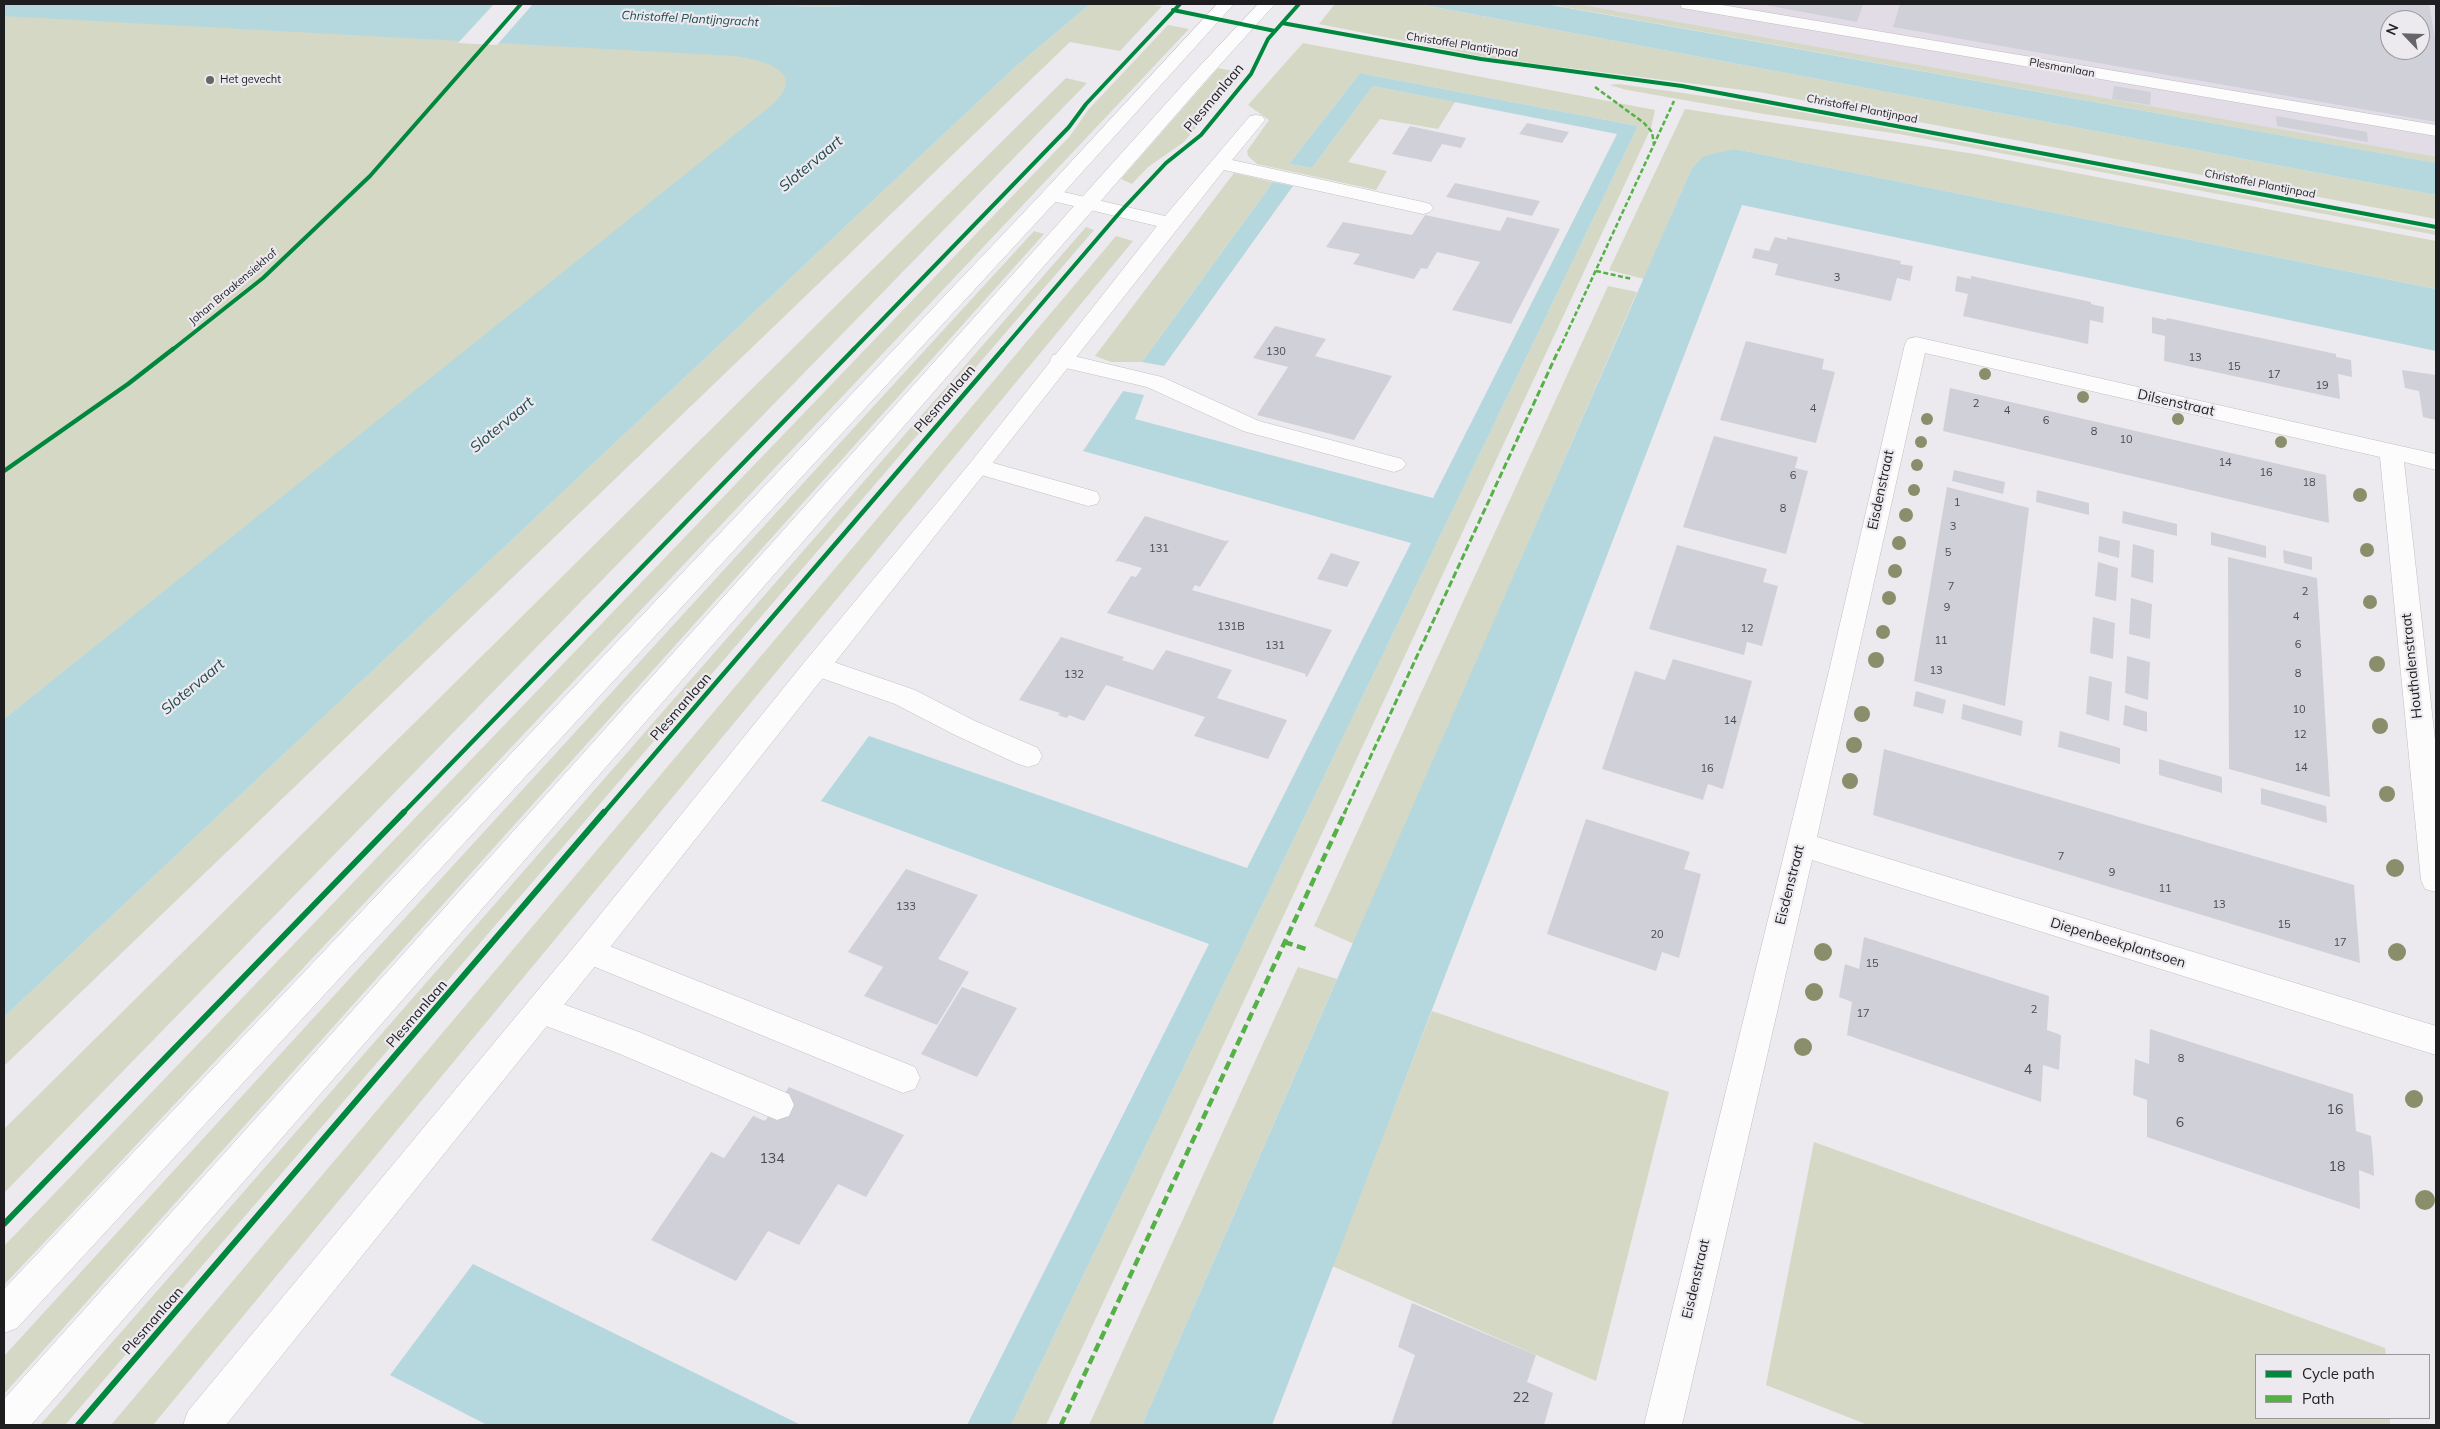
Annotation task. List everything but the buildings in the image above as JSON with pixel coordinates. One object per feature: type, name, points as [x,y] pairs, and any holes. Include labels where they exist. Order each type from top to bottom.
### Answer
[{"type":"street","points":[[4,1315],[1051,195],[1226,4]]},
{"type":"street","name":"Plesmanlaan","points":[[6,1425],[1203,73],[1267,4]]},
{"type":"street","name":"Plesmanlaan","points":[[1688,4],[2436,131]]},
{"type":"street","points":[[202,1425],[589,951],[816,666],[979,467],[1170,223],[1256,120]]},
{"type":"street","points":[[1220,164],[1423,208]]},
{"type":"street","points":[[1051,195],[1170,223]]},
{"type":"street","name":"Dilsenstraat","points":[[1916,344],[2436,462]]},
{"type":"street","name":"Eisdenstraat","points":[[1663,1425],[1843,668],[1886,466],[1916,344]]},
{"type":"street","points":[[1061,360],[1154,382],[1251,426],[1394,464]]},
{"type":"street","name":"Houthalenstraat","points":[[2391,452],[2436,880]]},
{"type":"street","points":[[979,467],[1088,498]]},
{"type":"street","points":[[816,666],[905,697],[965,728],[1028,756]]},
{"type":"street","name":"Diepenbeekplantsoen","points":[[1800,844],[2436,1041]]},
{"type":"street","points":[[589,951],[903,1078]]},
{"type":"street","points":[[541,1010],[627,1042],[776,1105]]},
{"type":"shaded area","points":[[1546,4],[2436,4],[2436,163],[1560,6]]},
{"type":"green space","points":[[748,4],[874,4],[827,7]]},
{"type":"green space","points":[[1090,4],[1162,6],[1120,51],[1070,42],[4,1066],[4,1017],[1013,69]]},
{"type":"green space","points":[[1335,4],[1418,4],[2436,195],[2436,219],[1759,92],[1490,58],[1319,24]]},
{"type":"green space","points":[[1561,4],[1576,4],[2436,157],[2436,163],[1560,6]]},
{"type":"green space","points":[[4,6],[838,57],[4,719]]},
{"type":"green space","points":[[1168,25],[1189,29],[4,1285],[4,1246],[1070,136],[1088,110]]},
{"type":"green space","points":[[1303,43],[1655,110],[1651,128],[1046,1425],[1011,1425],[1638,126],[1360,73],[1289,164],[1312,168],[1373,86],[1455,102],[1438,129],[1380,119],[1348,162],[1387,171],[1376,190],[1257,164],[1248,156],[1247,151],[1269,120],[1248,105]]},
{"type":"green space","points":[[1218,68],[1238,72],[1238,77],[1184,142],[1148,167],[1132,184],[1121,179]]},
{"type":"green space","points":[[1066,78],[1087,83],[4,1193],[4,1129]]},
{"type":"green space","points":[[1619,84],[1753,103],[2436,231],[2436,235],[1899,134],[1764,114],[1627,90],[1609,85]]},
{"type":"green space","points":[[1685,109],[1975,154],[2436,241],[2436,289],[1735,149],[1691,170],[1644,279],[1609,270]]},
{"type":"green space","points":[[1234,173],[1273,182],[1142,362],[1111,362],[1095,356]]},
{"type":"green space","points":[[1086,227],[1094,230],[65,1425],[40,1425]]},
{"type":"green space","points":[[1034,231],[1044,234],[4,1394],[4,1356]]},
{"type":"green space","points":[[1116,236],[1133,241],[153,1425],[111,1425]]},
{"type":"green space","points":[[1608,286],[1637,292],[1354,944],[1314,926]]},
{"type":"green space","points":[[1298,967],[1337,979],[1142,1425],[1089,1425]]},
{"type":"green space","points":[[1432,1011],[1669,1092],[1596,1381],[1332,1266]]},
{"type":"green space","points":[[1814,1142],[2385,1348],[2386,1354],[2255,1354],[2255,1419],[2390,1419],[2390,1425],[1868,1425],[1766,1385]]},
{"type":"water","points":[[4,4],[748,4],[827,7],[874,4],[1090,4],[1013,69],[4,1017],[4,719],[773,104],[783,92],[786,83],[784,75],[768,64],[735,56],[4,16]]},
{"type":"water","points":[[1418,4],[1546,4],[2436,163],[2436,195]]},
{"type":"water","points":[[1360,73],[1638,126],[1011,1425],[967,1425],[1209,944],[821,801],[869,736],[1247,868],[1411,543],[1083,451],[1123,391],[1144,395],[1135,419],[1433,498],[1617,134],[1373,86],[1312,168],[1289,164]]},
{"type":"water","points":[[1735,149],[2436,289],[2436,351],[1742,205],[1272,1425],[1142,1425],[1691,170],[1704,156]]},
{"type":"water","points":[[1273,182],[1293,186],[1164,366],[1142,362]]},
{"type":"water","points":[[473,1264],[801,1425],[487,1425],[390,1375]]},
{"type":"pier","points":[[494,4],[533,4],[497,45],[458,43]]},
{"type":"marked path","points":[[1595,87],[1644,123],[1652,132],[1654,145]]},
{"type":"marked path","points":[[1061,1425],[1674,101]]},
{"type":"marked path","points":[[1596,271],[1632,279]]},
{"type":"marked path","points":[[1284,942],[1306,949]]},
{"type":"cycle path","name":"Johan Braakensiekhof","points":[[4,471],[128,384],[263,278],[370,176],[521,4]]},
{"type":"cycle path","points":[[4,1224],[1069,127],[1086,104],[1180,4]]},
{"type":"cycle path","points":[[78,1425],[1121,211],[1166,163],[1201,135],[1251,74],[1268,39],[1299,4]]},
{"type":"cycle path","points":[[1173,10],[1275,31]]},
{"type":"cycle path","name":"Christoffel Plantijnpad","points":[[1282,23],[1481,59],[1682,86],[2436,227]]},
{"type":"place","name":"Het gevecht","points":[[210,80]]},
{"type":"water label","name":"Christoffel Plantijngracht","points":[[690,19]]},
{"type":"water label","name":"Slotervaart","points":[[811,164]]},
{"type":"water label","name":"Slotervaart","points":[[502,425]]},
{"type":"water label","name":"Slotervaart","points":[[193,687]]}]
